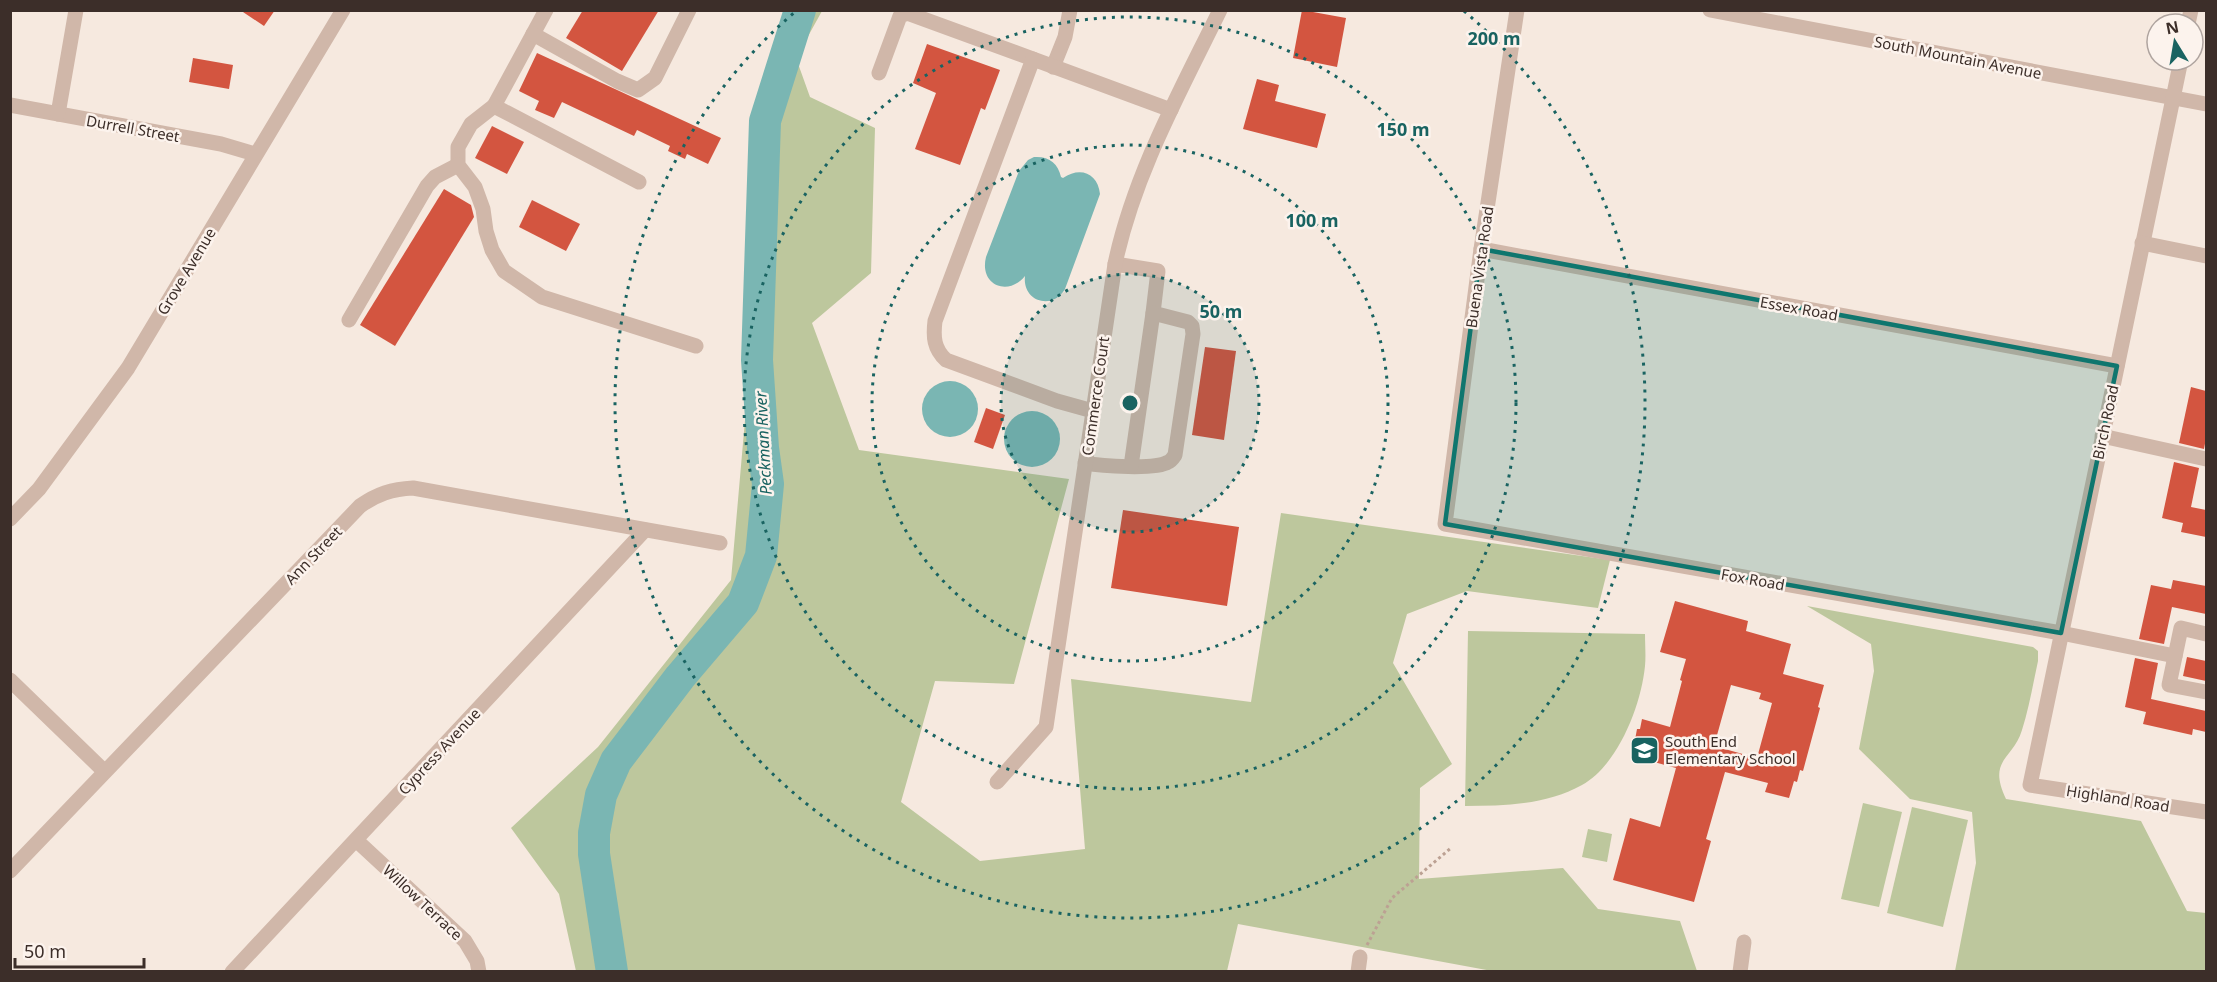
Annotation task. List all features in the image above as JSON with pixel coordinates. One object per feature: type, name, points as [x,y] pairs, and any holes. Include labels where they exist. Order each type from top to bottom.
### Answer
[{"type":"street","points":[[58,114],[76,10]]},
{"type":"street","name":"Grove Avenue","points":[[10,519],[39,489],[128,368],[343,10]]},
{"type":"street","points":[[546,10],[494,106],[471,124],[458,147],[458,165],[475,187],[483,209],[492,250],[504,270],[542,297],[696,346]]},
{"type":"street","points":[[533,34],[617,81],[638,90],[655,78],[689,10]]},
{"type":"street","points":[[1053,67],[1065,37],[1070,10]]},
{"type":"street","name":"Commerce Court","points":[[997,782],[1046,727],[1114,264],[1130,207],[1170,110],[1220,10]]},
{"type":"street","name":"Buena Vista Road","points":[[1444,524],[1481,249],[1517,10]]},
{"type":"street","name":"South Mountain Avenue","points":[[1710,10],[2206,104]]},
{"type":"street","points":[[879,73],[900,16],[907,13],[1170,110]]},
{"type":"street","points":[[1033,60],[935,321],[934,343],[946,360],[1057,401],[1093,411]]},
{"type":"street","name":"Birch Road","points":[[2030,785],[2178,72]]},
{"type":"street","name":"Durrell Street","points":[[10,105],[221,144],[255,154]]},
{"type":"street","points":[[494,106],[639,182]]},
{"type":"street","points":[[349,320],[428,186],[435,177],[458,165]]},
{"type":"street","points":[[2142,243],[2206,256]]},
{"type":"street","name":"Essex Road","points":[[1481,249],[2117,366]]},
{"type":"street","points":[[1114,264],[1158,271],[1131,466]]},
{"type":"street","points":[[1085,463],[1105,466],[1157,466],[1168,462],[1175,455],[1193,334],[1192,326],[1188,322],[1153,313]]},
{"type":"street","points":[[2102,436],[2206,459]]},
{"type":"street","name":"Ann Street","points":[[10,871],[360,506],[378,495],[413,488],[720,543]]},
{"type":"street","name":"Fox Road","points":[[1444,524],[2061,633],[2175,657]]},
{"type":"street","name":"Cypress Avenue","points":[[232,972],[645,530]]},
{"type":"street","points":[[2206,634],[2181,628],[2169,685],[2206,692]]},
{"type":"street","points":[[10,680],[104,771]]},
{"type":"street","name":"Highland Road","points":[[2030,785],[2206,812]]},
{"type":"street","name":"Willow Terrace","points":[[356,840],[465,941],[477,961],[479,972]]},
{"type":"street","points":[[1740,972],[1744,942]]},
{"type":"path","points":[[1359,964],[1392,897],[1451,848]]},
{"type":"highlighted area","points":[[1481,249],[2117,366],[2061,633],[1445,524]]},
{"type":"green space","points":[[786,11],[822,11],[796,58],[810,97],[875,128],[871,273],[812,323],[859,450],[1069,479],[1014,684],[935,681],[901,802],[980,861],[1085,849],[1071,679],[1251,702],[1281,513],[1610,560],[1598,608],[1467,591],[1407,614],[1393,663],[1452,764],[1420,788],[1419,879],[1563,868],[1598,909],[1680,921],[1697,971],[1492,971],[1238,924],[1227,971],[576,971],[559,894],[511,828],[598,747],[731,580],[745,420],[752,393],[757,105]]},
{"type":"green space","points":[[1807,606],[2033,647],[2038,651],[2038,661],[2022,730],[2000,768],[1999,776],[2006,799],[2141,821],[2187,911],[2206,913],[2206,971],[1955,971],[1976,863],[1972,812],[1910,799],[1859,749],[1874,671],[1871,644]]},
{"type":"green space","points":[[1468,631],[1645,634],[1645,666],[1639,699],[1617,749],[1595,776],[1582,785],[1554,797],[1510,805],[1465,806]]},
{"type":"green space","points":[[1863,803],[1902,812],[1879,907],[1841,899]]},
{"type":"green space","points":[[1912,807],[1968,820],[1943,927],[1887,913]]},
{"type":"green space","points":[[1588,829],[1612,834],[1607,862],[1582,857]]},
{"type":"water","points":[[1034,157],[1052,161],[1063,178],[1076,172],[1087,174],[1096,181],[1100,194],[1065,289],[1053,300],[1046,301],[1033,297],[1028,292],[1025,276],[1011,286],[1003,287],[991,281],[985,267],[986,257],[1019,171],[1028,160]]},
{"type":"water","points":[[950,381],[961,383],[970,389],[976,398],[978,409],[976,420],[970,429],[961,435],[950,437],[939,435],[930,429],[924,420],[922,409],[924,398],[930,389],[939,383]]},
{"type":"water","points":[[1032,411],[1043,413],[1052,419],[1058,428],[1060,439],[1058,450],[1052,459],[1043,465],[1032,467],[1021,465],[1012,459],[1006,450],[1004,439],[1006,428],[1012,419],[1021,413]]},
{"type":"building","points":[[240,10],[275,10],[264,26]]},
{"type":"building","points":[[583,10],[659,10],[622,71],[566,38]]},
{"type":"building","points":[[1302,10],[1346,18],[1337,67],[1293,58]]},
{"type":"building","points":[[927,44],[1000,70],[985,110],[981,108],[960,165],[915,149],[936,93],[913,83]]},
{"type":"building","points":[[537,53],[721,138],[708,164],[687,154],[685,159],[668,151],[670,146],[637,130],[634,136],[562,102],[554,118],[535,110],[539,101],[519,91]]},
{"type":"building","points":[[193,58],[233,65],[229,89],[189,82]]},
{"type":"building","points":[[1257,79],[1279,85],[1275,101],[1326,114],[1317,148],[1243,129]]},
{"type":"building","points":[[492,126],[524,142],[507,174],[475,158]]},
{"type":"building","points":[[444,189],[471,205],[474,217],[395,346],[360,325]]},
{"type":"building","points":[[532,200],[580,224],[566,251],[519,227]]},
{"type":"building","points":[[1205,347],[1236,351],[1224,440],[1192,435]]},
{"type":"building","points":[[2191,387],[2206,391],[2204,449],[2179,443]]},
{"type":"building","points":[[986,408],[1005,415],[993,449],[974,442]]},
{"type":"building","points":[[2174,462],[2199,468],[2191,507],[2206,510],[2206,537],[2181,532],[2183,523],[2162,518]]},
{"type":"building","points":[[1123,510],[1239,527],[1227,606],[1111,588]]},
{"type":"building","points":[[2173,580],[2206,586],[2206,614],[2172,607],[2164,644],[2139,639],[2151,585],[2171,589]]},
{"type":"building","points":[[1675,601],[1748,621],[1746,631],[1791,644],[1783,674],[1824,685],[1803,771],[1800,770],[1797,782],[1794,781],[1789,798],[1765,792],[1768,783],[1725,772],[1706,839],[1711,841],[1694,902],[1613,880],[1630,818],[1660,827],[1676,768],[1632,756],[1637,729],[1640,729],[1642,719],[1670,727],[1686,659],[1660,652]],"holes":[[[1731,685],[1761,693],[1759,699],[1772,703],[1757,758],[1714,746]]]},
{"type":"building","points":[[2187,657],[2206,661],[2206,681],[2183,676]]},
{"type":"building","points":[[2135,658],[2158,663],[2151,699],[2206,711],[2206,732],[2193,729],[2192,735],[2143,724],[2146,712],[2125,707]]},
{"type":"waterway","name":"Peckman River","points":[[612,972],[594,854],[594,833],[601,795],[616,761],[680,677],[743,603],[761,556],[768,484],[757,360],[765,121],[800,10]]},
{"type":"place","name":"South End Elementary School","points":[[1644,750]]}]
